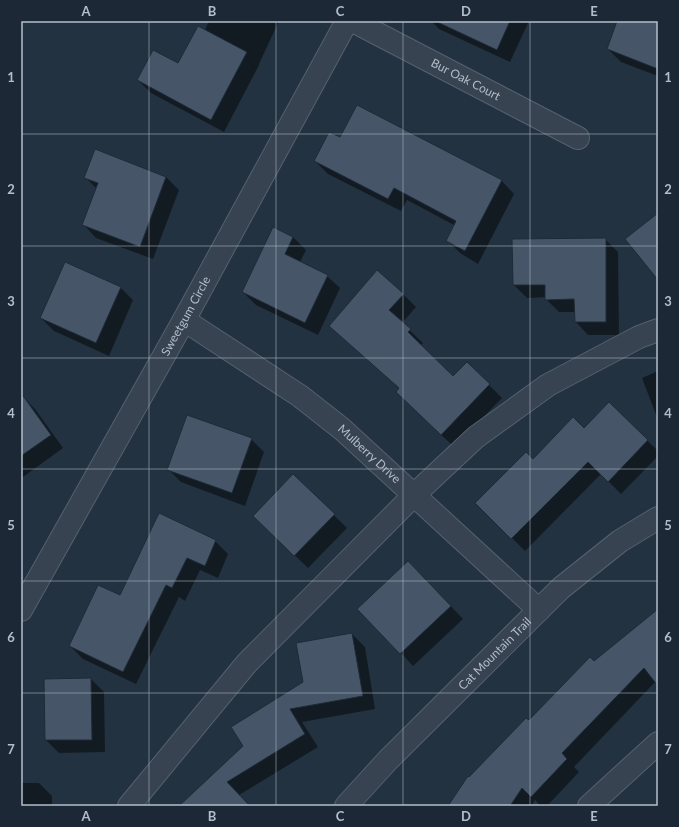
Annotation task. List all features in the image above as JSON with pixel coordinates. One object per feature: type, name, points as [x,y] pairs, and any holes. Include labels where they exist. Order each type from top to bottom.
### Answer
[{"type":"street","name":"Sweetgum Circle","points":[[21,610],[184,320],[347,21]]},
{"type":"street","name":"Bur Oak Court","points":[[353,21],[578,138]]},
{"type":"street","name":"Mulberry Drive","points":[[184,320],[300,396],[342,429],[539,610]]},
{"type":"street","points":[[128,806],[247,663],[414,495],[476,437],[548,385],[639,337],[658,330]]},
{"type":"street","name":"Cat Mountain Trail","points":[[346,806],[388,760],[561,588],[620,541],[658,518]]},
{"type":"street","points":[[589,806],[658,743]]},
{"type":"building","points":[[435,21],[510,21],[497,50]]},
{"type":"building","points":[[617,21],[658,21],[658,69],[607,49]]},
{"type":"building","points":[[198,26],[247,52],[211,120],[137,80],[153,50],[178,63]]},
{"type":"building","points":[[357,105],[502,180],[465,251],[446,241],[456,221],[394,188],[388,199],[314,161],[329,132],[340,137]]},
{"type":"building","points":[[95,149],[166,177],[140,247],[82,225],[98,183],[84,178]]},
{"type":"building","points":[[658,213],[658,280],[625,239]]},
{"type":"building","points":[[273,227],[293,237],[285,254],[328,275],[305,323],[242,292]]},
{"type":"building","points":[[606,238],[606,322],[575,322],[574,299],[545,300],[545,285],[513,285],[512,239]]},
{"type":"building","points":[[65,262],[121,287],[96,343],[40,318]]},
{"type":"building","points":[[377,270],[404,294],[389,310],[411,329],[408,332],[453,376],[467,362],[490,384],[441,435],[396,392],[399,388],[329,326]]},
{"type":"building","points":[[21,393],[51,435],[21,456]]},
{"type":"building","points":[[609,402],[648,440],[608,482],[588,462],[511,539],[475,503],[526,452],[533,459],[573,417],[584,428]]},
{"type":"building","points":[[187,415],[252,438],[232,493],[167,470]]},
{"type":"building","points":[[293,474],[335,514],[294,556],[253,516]]},
{"type":"building","points":[[159,513],[216,540],[205,566],[187,558],[172,588],[166,585],[123,672],[69,646],[98,585],[120,595]]},
{"type":"building","points":[[408,561],[451,606],[400,654],[357,609]]},
{"type":"building","points":[[658,609],[658,686],[644,668],[562,753],[567,759],[531,797],[522,788],[510,806],[448,806],[468,776],[469,777],[526,718],[529,720],[590,657],[594,661]]},
{"type":"building","points":[[352,633],[363,696],[290,709],[305,734],[227,782],[250,806],[179,806],[243,746],[231,727],[303,682],[296,643]]},
{"type":"building","points":[[91,678],[92,740],[45,740],[44,679]]}]
